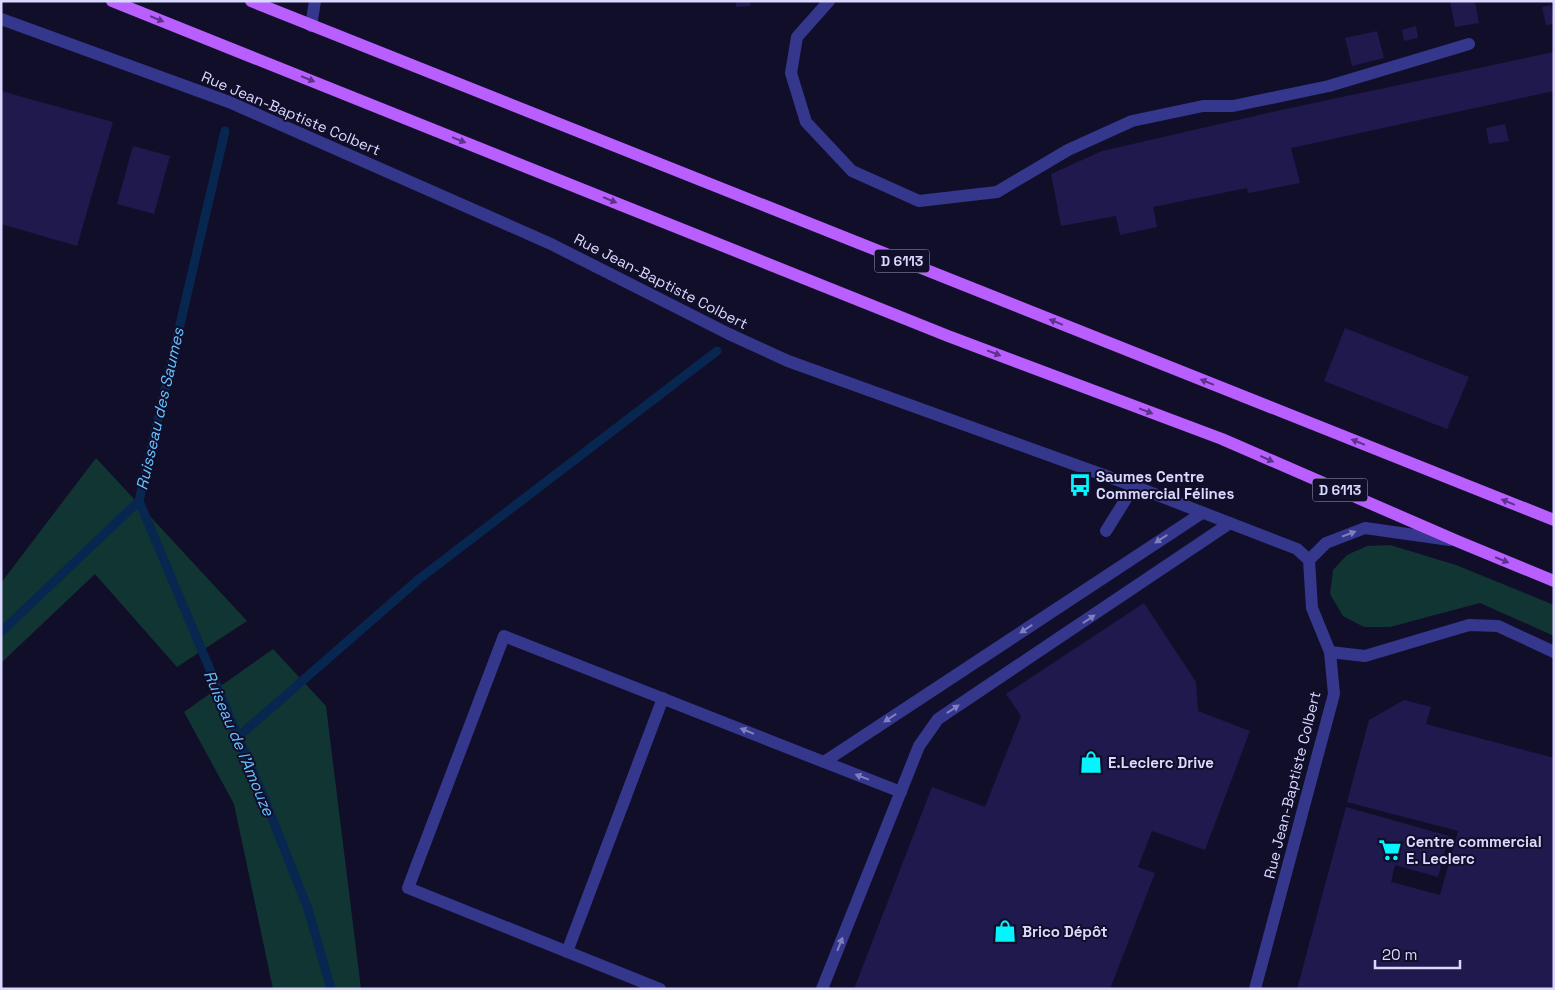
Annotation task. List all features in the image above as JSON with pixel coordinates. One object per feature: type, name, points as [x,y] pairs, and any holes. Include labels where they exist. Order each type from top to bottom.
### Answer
[{"type":"main road","name":"D 6113","points":[[112,1],[948,336],[1222,439],[1554,581]]},
{"type":"main road","name":"D 6113","points":[[251,1],[1554,520]]},
{"type":"street","points":[[311,26],[315,1]]},
{"type":"street","points":[[829,1],[798,38],[791,73],[806,122],[852,171],[919,201],[997,192],[1068,150],[1132,121],[1203,106],[1233,106],[1329,86],[1469,44]]},
{"type":"street","name":"Rue Jean-Baptiste Colbert","points":[[1,19],[238,106],[551,244],[729,334],[788,361],[1134,486],[1297,549],[1309,560],[1312,608],[1330,652],[1334,694],[1255,989]]},
{"type":"street","points":[[1106,531],[1134,486]]},
{"type":"street","points":[[824,762],[1202,513]]},
{"type":"street","points":[[822,989],[919,746],[938,719],[1230,523]]},
{"type":"street","points":[[1309,560],[1326,542],[1365,528],[1457,541]]},
{"type":"street","points":[[1330,652],[1365,656],[1469,624],[1498,626],[1554,652]]},
{"type":"street","points":[[660,989],[408,888],[504,636],[901,792]]},
{"type":"street","points":[[567,952],[663,698]]},
{"type":"green space","points":[[96,458],[247,621],[177,667],[95,574],[1,663],[1,583]]},
{"type":"green space","points":[[1390,545],[1456,565],[1554,605],[1554,636],[1480,603],[1390,627],[1364,627],[1343,616],[1330,594],[1333,570],[1347,555],[1367,546]]},
{"type":"green space","points":[[273,649],[326,706],[361,989],[273,989],[234,804],[184,712]]},
{"type":"building","points":[[736,1],[750,1],[750,6],[736,7]]},
{"type":"building","points":[[1450,1],[1475,1],[1479,23],[1455,27]]},
{"type":"building","points":[[1551,5],[1554,24],[1546,25],[1542,7]]},
{"type":"building","points":[[1416,26],[1418,38],[1404,41],[1402,30]]},
{"type":"building","points":[[1377,31],[1384,58],[1352,66],[1345,38]]},
{"type":"building","points":[[1554,52],[1554,91],[1291,148],[1300,183],[1248,193],[1247,188],[1153,207],[1157,227],[1120,235],[1116,216],[1061,226],[1051,174],[1102,151],[1281,110]]},
{"type":"building","points":[[1,91],[113,122],[77,246],[1,224]]},
{"type":"building","points":[[1505,124],[1509,141],[1489,144],[1486,128]]},
{"type":"building","points":[[133,146],[170,156],[154,214],[117,204]]},
{"type":"building","points":[[1345,328],[1469,377],[1447,429],[1324,381]]},
{"type":"building","points":[[1144,603],[1196,682],[1198,711],[1250,731],[1205,850],[1152,831],[1138,867],[1155,873],[1110,989],[854,989],[932,787],[985,807],[1021,716],[1006,694]]},
{"type":"building","name":"Centre commercial E. Leclerc","points":[[1404,700],[1431,707],[1426,724],[1554,758],[1554,989],[1297,989],[1346,807],[1449,836],[1438,877],[1395,865],[1391,882],[1440,895],[1458,831],[1347,802],[1369,720]]},
{"type":"waterway","name":"Ruisseau des Saumes","points":[[1,632],[139,501],[225,131]]},
{"type":"waterway","points":[[238,737],[419,579],[717,351]]},
{"type":"waterway","name":"Ruiseau de l'Amouze","points":[[139,501],[265,800],[308,909],[331,989]]},
{"type":"place","name":"Saumes Centre Commercial Félines","points":[[1080,485]]},
{"type":"place","name":"E.Leclerc Drive","points":[[1091,762]]},
{"type":"place","name":"Centre commercial E. Leclerc","points":[[1390,850]]},
{"type":"place","name":"Brico Dépôt","points":[[1005,931]]}]
